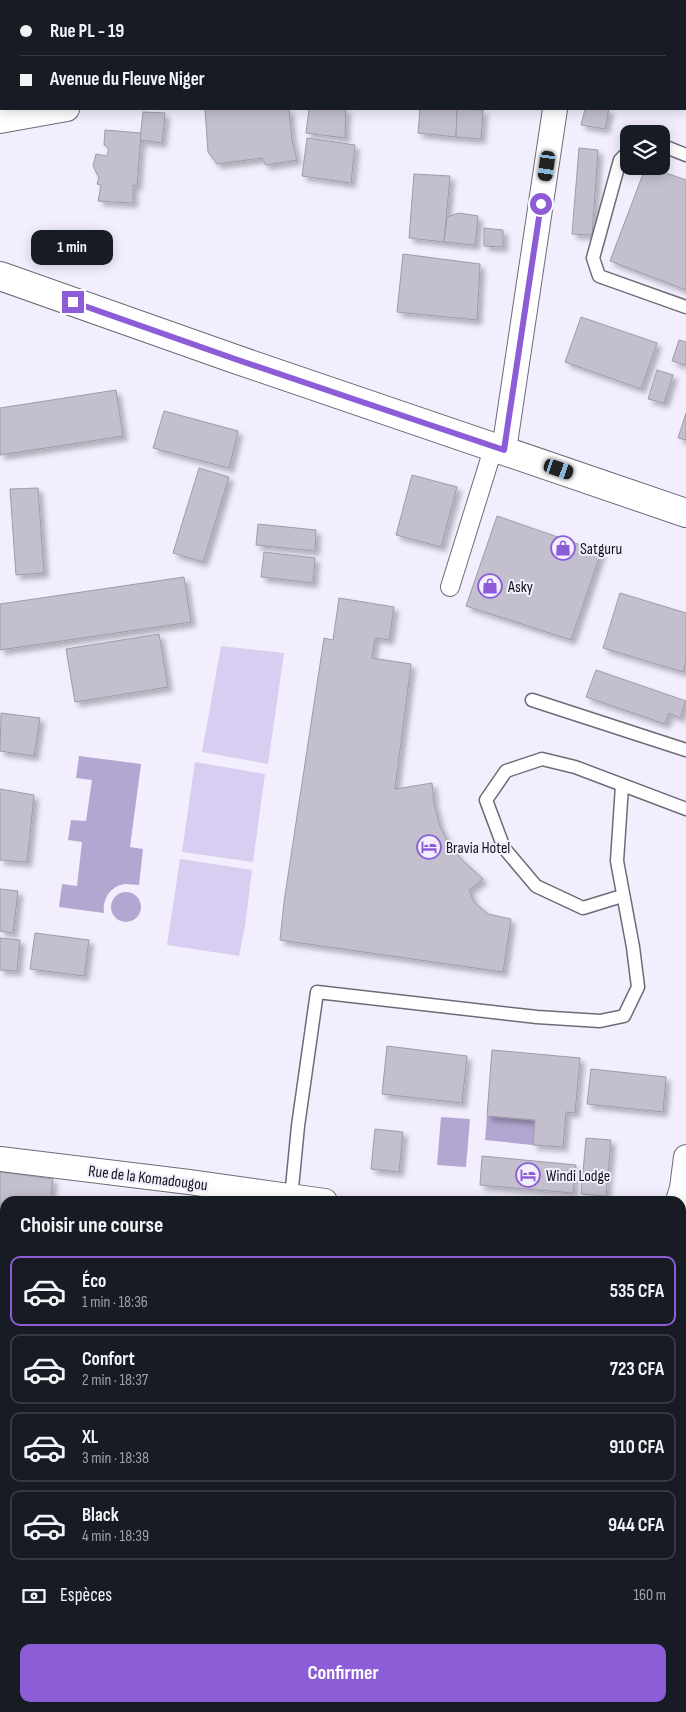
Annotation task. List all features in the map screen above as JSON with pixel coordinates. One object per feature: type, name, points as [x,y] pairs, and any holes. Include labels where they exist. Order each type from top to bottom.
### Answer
[{"type":"street","points":[[0,121],[61,110]]},
{"type":"street","points":[[450,587],[499,448],[555,110]]},
{"type":"street","points":[[0,276],[235,359],[686,513]]},
{"type":"street","points":[[680,1196],[686,1158]]},
{"type":"street","name":"Rue de la Komadougou","points":[[0,1159],[189,1182],[278,1196]]},
{"type":"lane","points":[[670,149],[686,155]]},
{"type":"lane","points":[[620,160],[594,258],[599,276],[686,307]]},
{"type":"lane","points":[[532,700],[686,750]]},
{"type":"lane","points":[[622,896],[583,908],[536,886],[504,848],[486,800],[506,771],[542,759],[575,767],[686,809]]},
{"type":"lane","points":[[291,1196],[298,1126],[317,992],[537,1017],[600,1021],[624,1016],[638,987],[633,947],[617,861],[622,786]]},
{"type":"shaded area","points":[[221,646],[284,653],[268,764],[202,752]]},
{"type":"shaded area","points":[[79,756],[141,764],[130,847],[143,849],[139,885],[126,884],[112,890],[104,903],[104,913],[59,907],[62,884],[77,886],[82,842],[68,840],[71,820],[86,821],[92,780],[76,778]]},
{"type":"shaded area","points":[[195,762],[265,774],[253,862],[182,852]]},
{"type":"shaded area","points":[[180,859],[252,870],[239,956],[167,945]]},
{"type":"shaded area","points":[[126,892],[137,896],[141,907],[137,918],[126,922],[115,918],[111,907],[115,896]]},
{"type":"shaded area","points":[[487,1116],[535,1120],[533,1145],[485,1140]]},
{"type":"shaded area","points":[[441,1117],[470,1119],[466,1167],[437,1165]]},
{"type":"building","points":[[205,110],[289,110],[292,140],[297,160],[266,165],[262,158],[217,164],[208,152]]},
{"type":"building","points":[[309,110],[346,110],[345,138],[306,133]]},
{"type":"building","points":[[420,110],[457,110],[456,137],[418,133]]},
{"type":"building","points":[[457,110],[483,110],[481,139],[456,137]]},
{"type":"building","points":[[585,110],[609,110],[605,129],[581,125]]},
{"type":"building","points":[[143,112],[165,113],[162,143],[140,140]]},
{"type":"building","points":[[105,130],[141,133],[137,186],[133,185],[133,203],[98,201],[101,185],[97,184],[99,178],[93,166],[96,154],[107,156],[109,149],[104,145]]},
{"type":"building","points":[[307,138],[355,145],[351,183],[302,176]]},
{"type":"building","points":[[579,148],[598,150],[592,235],[572,234]]},
{"type":"building","points":[[414,174],[450,176],[444,242],[409,238]]},
{"type":"building","points":[[670,174],[686,180],[686,290],[610,261],[643,175]]},
{"type":"building","points":[[459,213],[478,216],[475,245],[444,242],[447,217]]},
{"type":"building","points":[[484,228],[503,230],[503,247],[484,246]]},
{"type":"building","points":[[403,254],[480,264],[477,320],[397,312]]},
{"type":"building","points":[[581,317],[657,343],[641,389],[565,362]]},
{"type":"building","points":[[679,340],[686,342],[686,365],[672,361]]},
{"type":"building","points":[[657,370],[673,375],[664,403],[648,399]]},
{"type":"building","points":[[116,390],[123,436],[0,455],[0,408]]},
{"type":"building","points":[[164,411],[238,431],[229,468],[153,448]]},
{"type":"building","points":[[686,413],[686,440],[678,438]]},
{"type":"building","points":[[199,468],[229,477],[203,562],[173,553]]},
{"type":"building","points":[[412,475],[457,487],[441,547],[396,535]]},
{"type":"building","points":[[38,488],[44,573],[16,575],[10,489]]},
{"type":"building","points":[[497,516],[601,552],[571,640],[466,606]]},
{"type":"building","points":[[258,524],[316,530],[315,551],[256,545]]},
{"type":"building","points":[[264,552],[315,558],[313,583],[261,577]]},
{"type":"building","points":[[184,577],[191,622],[0,650],[0,604]]},
{"type":"building","points":[[620,593],[686,613],[686,661],[683,672],[603,648]]},
{"type":"building","points":[[339,598],[394,607],[389,640],[375,638],[372,658],[411,664],[395,789],[432,783],[434,803],[440,826],[447,840],[460,858],[483,879],[469,890],[474,902],[488,914],[511,919],[503,972],[280,940],[284,902],[324,638],[333,640]]},
{"type":"building","points":[[159,634],[168,687],[75,702],[66,649]]},
{"type":"building","points":[[596,670],[686,701],[680,718],[669,713],[665,724],[586,697]]},
{"type":"building","points":[[1,713],[40,718],[34,756],[0,751]]},
{"type":"building","points":[[0,789],[34,795],[27,862],[0,860]]},
{"type":"building","points":[[0,889],[18,891],[13,933],[0,931]]},
{"type":"building","points":[[35,933],[89,940],[84,976],[30,969]]},
{"type":"building","points":[[0,938],[20,940],[17,971],[0,970]]},
{"type":"building","points":[[387,1046],[467,1056],[462,1103],[382,1094]]},
{"type":"building","points":[[492,1050],[580,1058],[575,1113],[566,1112],[563,1147],[533,1145],[535,1120],[487,1116]]},
{"type":"building","points":[[591,1069],[666,1077],[663,1112],[587,1104]]},
{"type":"building","points":[[375,1129],[403,1132],[399,1172],[371,1169]]},
{"type":"building","points":[[586,1138],[611,1140],[606,1196],[581,1194]]},
{"type":"building","name":"Windi Lodge","points":[[482,1156],[576,1165],[573,1193],[480,1185]]},
{"type":"building","points":[[0,1172],[53,1179],[51,1196],[0,1196]]},
{"type":"place","name":"Satguru","points":[[563,548]]},
{"type":"place","name":"Asky","points":[[490,586]]},
{"type":"place","name":"Bravia Hotel","points":[[429,847]]},
{"type":"place","name":"Windi Lodge","points":[[528,1175]]},
{"type":"route","points":[[73,302],[504,450],[541,204]]}]
